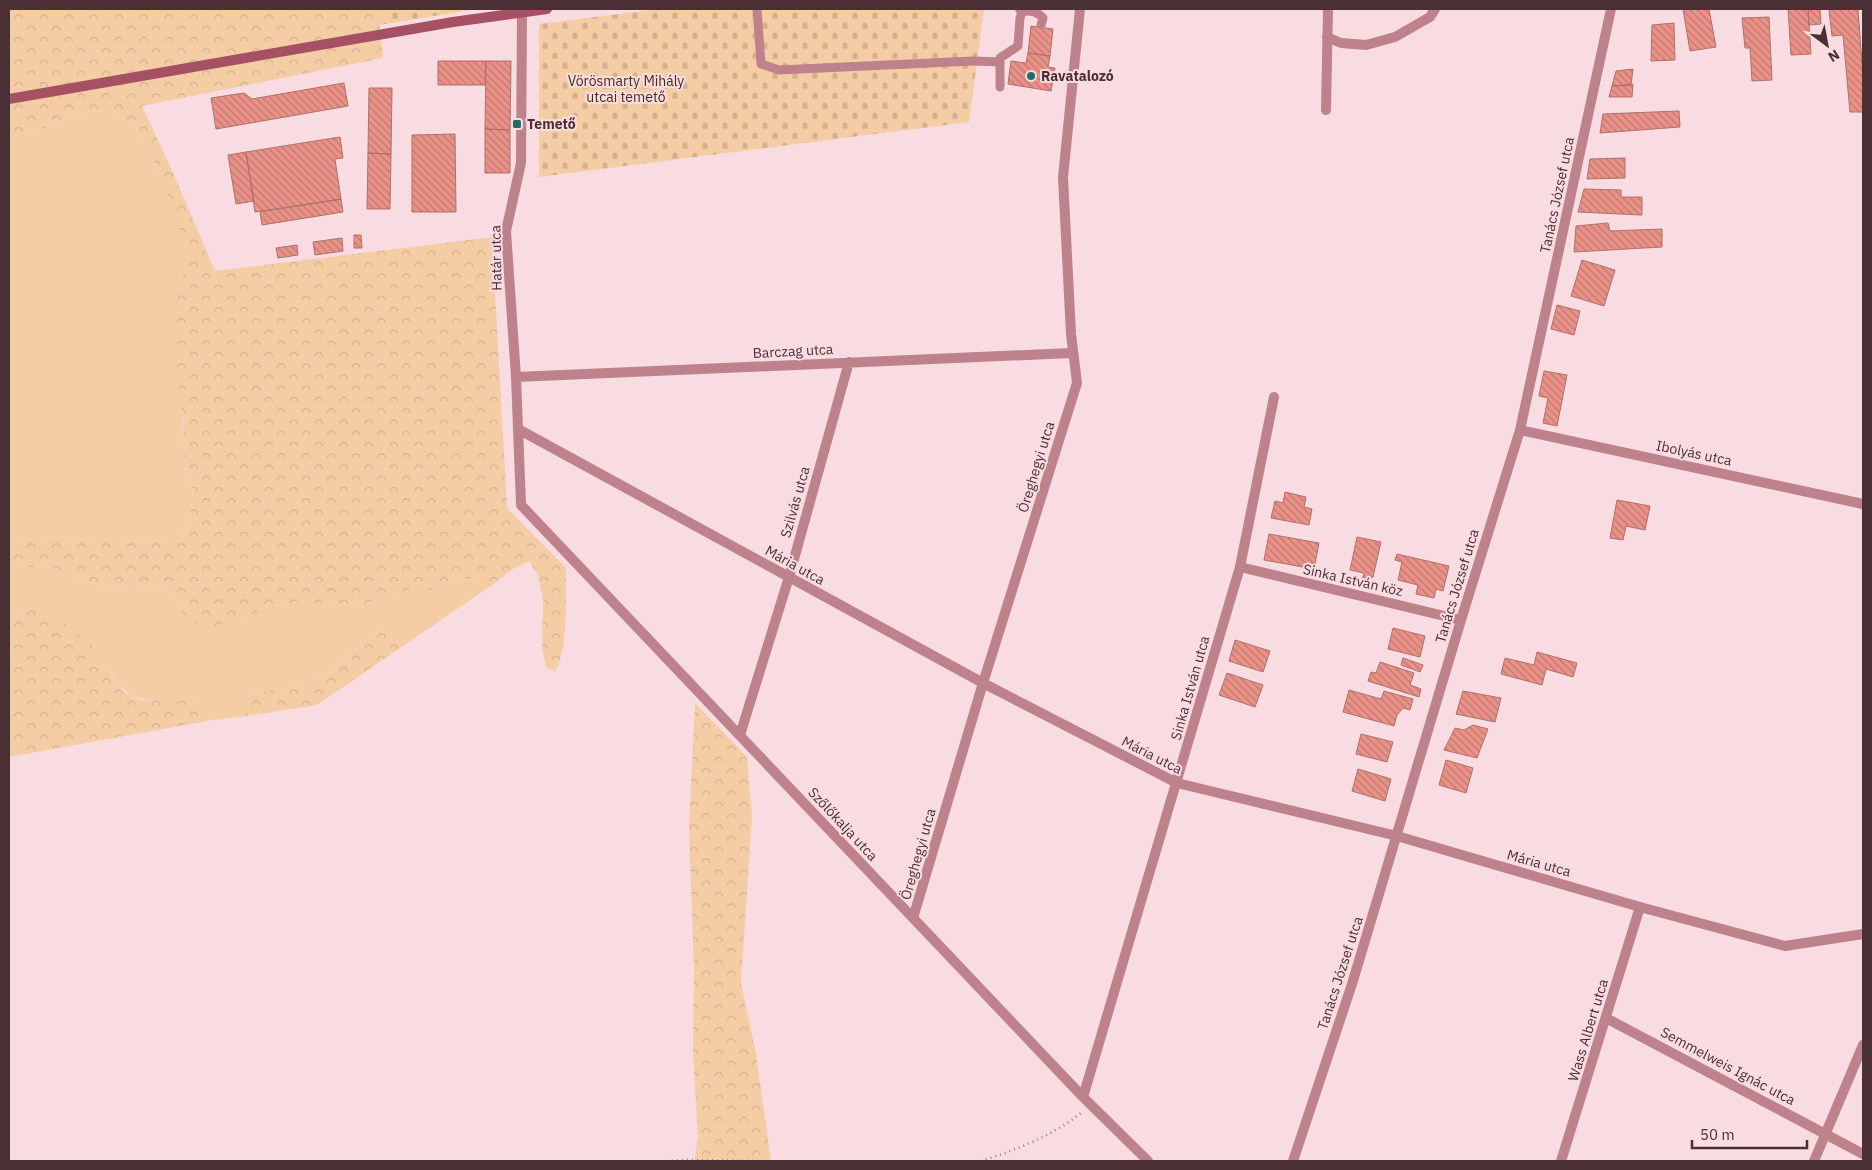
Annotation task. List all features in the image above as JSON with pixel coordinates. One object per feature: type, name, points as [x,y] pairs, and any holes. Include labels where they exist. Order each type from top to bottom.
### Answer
[{"type":"main road","points":[[9,99],[394,32],[546,9]]},
{"type":"street","name":"Öreghegyi utca","points":[[913,918],[983,682],[1077,384],[1072,353],[1063,177],[1080,9]]},
{"type":"street","points":[[1326,110],[1328,9]]},
{"type":"street","points":[[1327,37],[1342,43],[1366,45],[1395,37],[1430,17],[1435,9]]},
{"type":"street","name":"Tanács József utca","points":[[1293,1161],[1352,984],[1398,836],[1461,620],[1520,430],[1611,9]]},
{"type":"street","name":"Határ utca","points":[[521,505],[516,377],[506,231],[521,163],[522,12]]},
{"type":"street","name":"Barczag utca","points":[[516,377],[1072,353]]},
{"type":"street","name":"Szilvás utca","points":[[740,736],[789,577],[849,362]]},
{"type":"street","name":"Sinka István utca","points":[[1083,1097],[1240,567],[1274,397]]},
{"type":"street","name":"Mária utca","points":[[518,429],[983,682],[1177,783],[1398,836],[1640,907],[1785,946],[1863,934]]},
{"type":"street","name":"Ibolyás utca","points":[[1520,430],[1863,504]]},
{"type":"street","name":"Szőlőkalja utca","points":[[521,505],[1083,1097],[1148,1161]]},
{"type":"street","name":"Sinka István köz","points":[[1240,567],[1461,620]]},
{"type":"street","name":"Wass Albert utca","points":[[1561,1161],[1640,907]]},
{"type":"street","name":"Semmelweis Ignác utca","points":[[1606,1018],[1863,1154]]},
{"type":"street","points":[[1814,1161],[1863,1045]]},
{"type":"lane","points":[[756,9],[761,64],[779,70],[972,61],[1000,62]]},
{"type":"lane","points":[[1000,87],[1000,58],[1018,46],[1021,11],[1029,10],[1038,13],[1043,18],[1041,25]]},
{"type":"path","points":[[981,1161],[1031,1142],[1066,1125],[1091,1105]]},
{"type":"path","points":[[667,1161],[764,1161]]},
{"type":"green space","points":[[9,9],[378,9],[383,58],[142,106],[215,271],[492,237],[507,508],[566,568],[564,636],[555,672],[546,667],[542,647],[543,599],[538,575],[529,561],[513,569],[488,588],[474,578],[454,580],[428,591],[406,590],[367,604],[327,605],[300,602],[270,605],[239,622],[206,628],[187,619],[164,587],[133,588],[102,585],[78,581],[50,568],[9,566],[9,540],[55,538],[148,541],[189,532],[193,489],[183,452],[183,418],[175,368],[178,295],[188,254],[157,168],[143,138],[125,120],[104,110],[81,113],[48,127],[9,135]]},
{"type":"green space","points":[[378,9],[477,9],[379,25]]},
{"type":"green space","name":"Vörösmarty Mihály utcai temető","points":[[658,9],[984,9],[969,122],[539,177],[539,24]]},
{"type":"green space","points":[[104,110],[125,120],[143,138],[157,168],[189,254],[178,295],[183,452],[193,489],[189,532],[148,541],[55,538],[9,540],[9,135],[48,127],[81,113]]},
{"type":"green space","points":[[9,566],[50,568],[78,581],[102,585],[133,588],[164,587],[187,619],[239,622],[270,605],[300,602],[327,605],[367,604],[406,590],[428,591],[454,580],[474,578],[488,588],[403,646],[383,630],[357,647],[332,672],[296,687],[259,692],[246,697],[246,716],[213,720],[195,703],[157,701],[132,697],[119,685],[100,655],[31,609],[9,619]]},
{"type":"green space","points":[[31,609],[60,621],[78,632],[93,646],[122,689],[132,697],[147,700],[190,702],[196,704],[213,720],[9,757],[9,619]]},
{"type":"green space","points":[[383,630],[403,646],[317,705],[246,716],[246,697],[259,692],[296,687],[332,672],[357,647]]},
{"type":"green space","points":[[695,703],[747,757],[752,816],[741,983],[756,1054],[771,1161],[694,1161],[698,1138],[693,1053],[694,971],[689,826]]},
{"type":"building","points":[[1683,9],[1709,9],[1716,47],[1690,51]]},
{"type":"building","points":[[1788,9],[1808,9],[1811,54],[1791,55]]},
{"type":"building","points":[[1808,9],[1820,9],[1821,24],[1809,25]]},
{"type":"building","points":[[1858,9],[1863,76],[1863,112],[1850,112],[1843,35],[1832,36],[1829,10]]},
{"type":"building","points":[[1769,17],[1772,80],[1752,81],[1750,48],[1745,48],[1742,18]]},
{"type":"building","points":[[1674,23],[1675,60],[1651,61],[1652,25]]},
{"type":"building","points":[[1031,26],[1053,29],[1050,56],[1028,53]]},
{"type":"building","name":"Ravatalozó","points":[[1028,53],[1050,56],[1048,67],[1055,68],[1051,91],[1008,84],[1011,61],[1026,63]]},
{"type":"building","points":[[438,61],[486,61],[485,85],[438,85]]},
{"type":"building","points":[[486,61],[511,61],[510,130],[485,129]]},
{"type":"building","points":[[1633,69],[1631,85],[1612,86],[1616,71]]},
{"type":"building","points":[[344,83],[348,106],[216,129],[211,98],[244,93],[252,99]]},
{"type":"building","points":[[1633,84],[1632,97],[1609,97],[1612,86]]},
{"type":"building","points":[[369,88],[392,88],[391,154],[368,153]]},
{"type":"building","points":[[1679,111],[1680,127],[1600,133],[1603,114]]},
{"type":"building","points":[[485,129],[510,130],[510,173],[485,173]]},
{"type":"building","points":[[455,134],[456,212],[412,212],[412,135]]},
{"type":"building","points":[[340,137],[343,158],[335,159],[341,199],[255,212],[246,152]]},
{"type":"building","points":[[246,152],[254,201],[236,204],[228,155]]},
{"type":"building","points":[[368,153],[391,154],[390,209],[367,209]]},
{"type":"building","points":[[1625,158],[1625,178],[1587,179],[1590,159]]},
{"type":"building","points":[[1584,189],[1621,190],[1621,197],[1642,197],[1642,215],[1578,212]]},
{"type":"building","points":[[341,199],[343,212],[262,225],[260,212]]},
{"type":"building","points":[[1608,223],[1610,231],[1662,229],[1662,247],[1574,252],[1576,226]]},
{"type":"building","points":[[354,235],[361,235],[362,248],[354,248]]},
{"type":"building","points":[[342,238],[343,251],[315,255],[313,242]]},
{"type":"building","points":[[297,245],[298,255],[278,258],[276,248]]},
{"type":"building","points":[[1582,260],[1615,270],[1604,306],[1571,296]]},
{"type":"building","points":[[1557,305],[1580,311],[1574,335],[1551,329]]},
{"type":"building","points":[[1544,371],[1567,375],[1557,426],[1543,423],[1548,398],[1539,396]]},
{"type":"building","points":[[1285,492],[1306,497],[1304,507],[1312,509],[1309,525],[1271,518],[1275,501],[1283,503]]},
{"type":"building","points":[[1617,500],[1650,506],[1645,530],[1626,526],[1623,540],[1610,538]]},
{"type":"building","points":[[1269,534],[1319,543],[1314,569],[1264,560]]},
{"type":"building","points":[[1357,537],[1381,542],[1373,577],[1370,578],[1368,588],[1361,586],[1364,573],[1350,570]]},
{"type":"building","points":[[1397,554],[1449,566],[1443,591],[1436,589],[1434,598],[1416,594],[1418,585],[1398,580],[1402,562],[1395,560]]},
{"type":"building","points":[[1393,628],[1425,636],[1420,657],[1388,649]]},
{"type":"building","points":[[1235,640],[1270,651],[1263,672],[1229,661]]},
{"type":"building","points":[[1537,652],[1577,663],[1573,677],[1546,669],[1542,685],[1501,674],[1505,658],[1534,665]]},
{"type":"building","points":[[1403,658],[1423,665],[1420,672],[1401,665]]},
{"type":"building","points":[[1380,662],[1414,673],[1410,685],[1421,689],[1419,697],[1368,681],[1371,672],[1376,673]]},
{"type":"building","points":[[1227,673],[1263,685],[1255,707],[1219,695]]},
{"type":"building","points":[[1349,690],[1381,699],[1384,691],[1413,699],[1410,710],[1403,708],[1397,715],[1394,726],[1343,712]]},
{"type":"building","points":[[1463,691],[1501,698],[1495,722],[1456,714]]},
{"type":"building","points":[[1473,725],[1488,729],[1477,758],[1444,750],[1455,728],[1464,730]]},
{"type":"building","points":[[1361,734],[1393,742],[1387,762],[1356,754]]},
{"type":"building","points":[[1446,760],[1473,768],[1466,793],[1439,785]]},
{"type":"building","points":[[1358,769],[1391,779],[1385,801],[1352,791]]},
{"type":"place","name":"Ravatalozó","points":[[1031,76]]},
{"type":"place","name":"Temető","points":[[517,124]]}]
